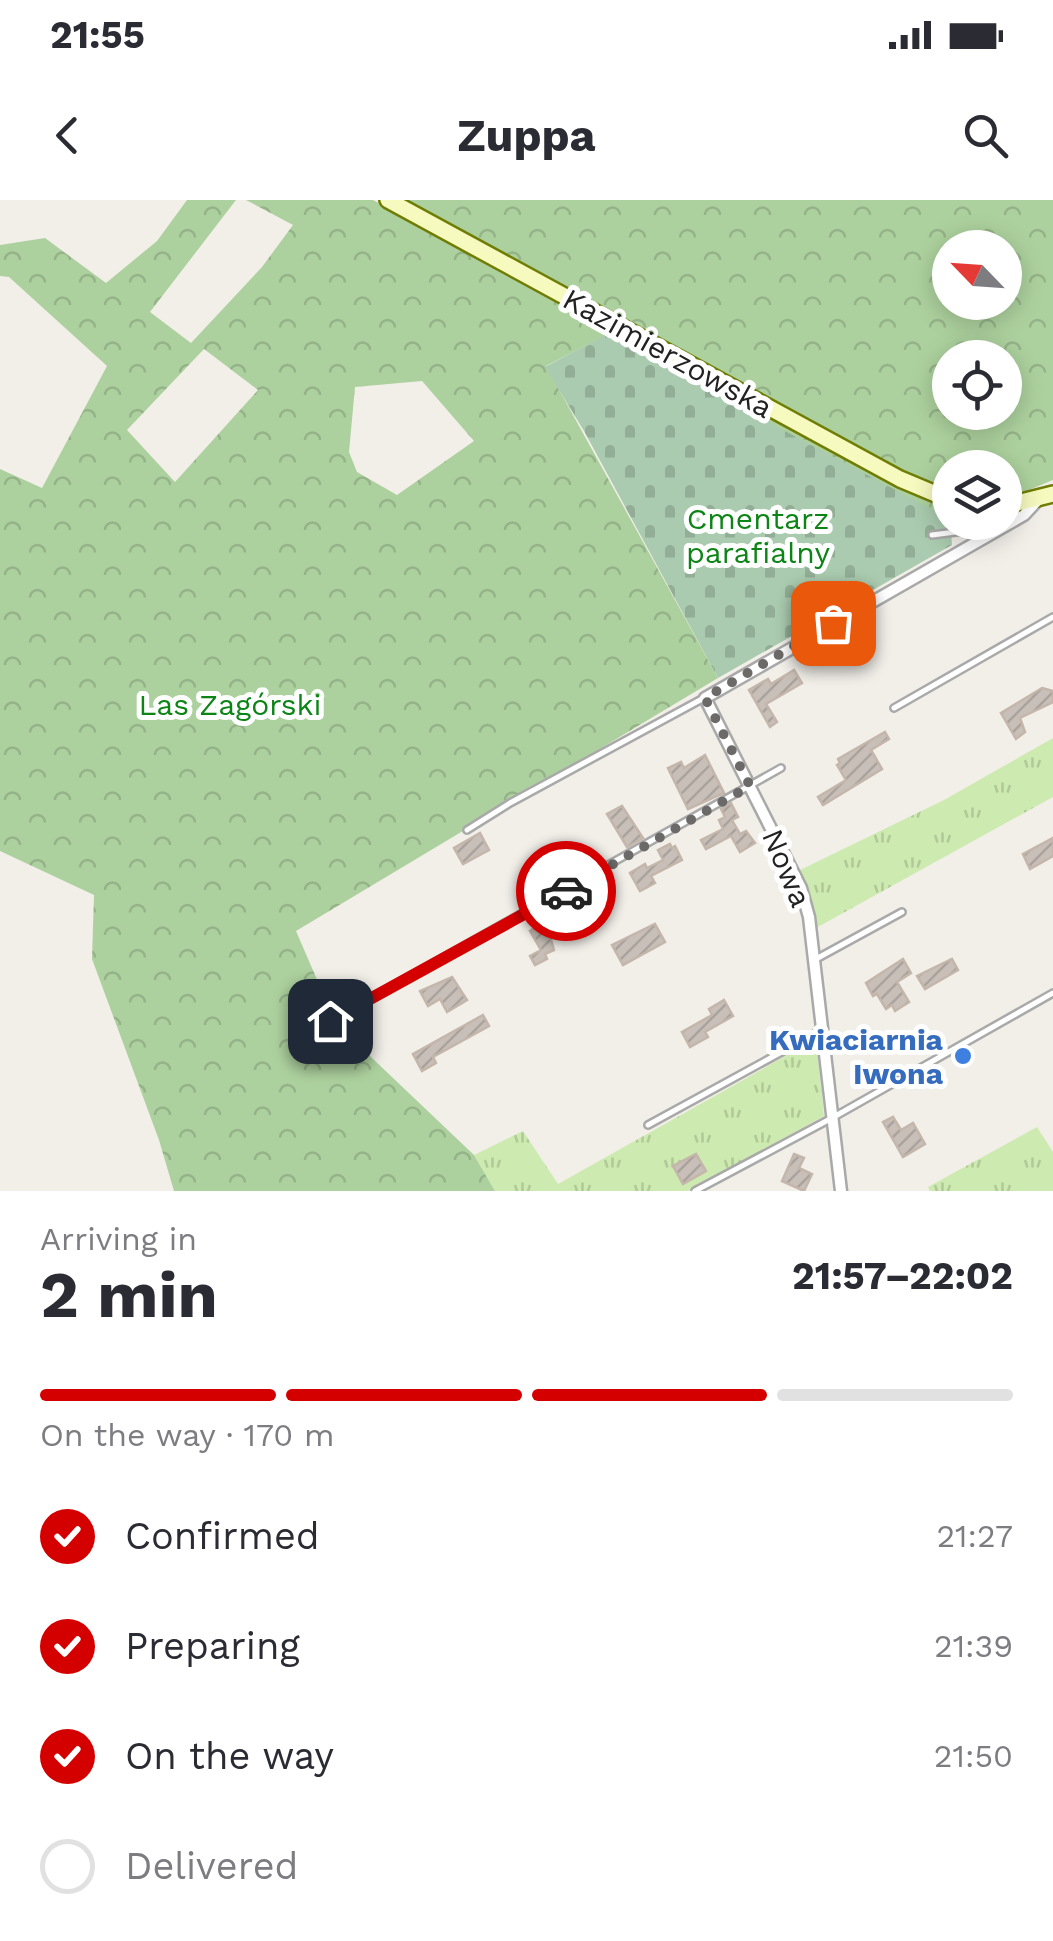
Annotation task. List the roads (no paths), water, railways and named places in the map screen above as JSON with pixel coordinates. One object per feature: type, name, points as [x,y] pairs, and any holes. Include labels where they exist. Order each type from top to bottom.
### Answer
[{"type":"street","name":"Kazimierzowska","points":[[388,200],[900,479],[932,492]]},
{"type":"street","points":[[1022,516],[1046,496]]},
{"type":"street","points":[[705,698],[964,540]]},
{"type":"street","name":"Nowa","points":[[705,698],[801,888],[809,917],[841,1191]]},
{"type":"lane","points":[[894,708],[1053,617]]},
{"type":"lane","points":[[467,830],[705,698]]},
{"type":"lane","points":[[330,1021],[781,768]]},
{"type":"lane","points":[[814,961],[902,912]]},
{"type":"lane","points":[[695,1191],[1053,993]]},
{"type":"lane","points":[[648,1125],[822,1030]]},
{"type":"place","name":"Kwiaciarnia Iwona","points":[[963,1056]]},
{"type":"park label","name":"Cmentarz parafialny","points":[[758,535]]},
{"type":"park label","name":"Las Zagórski","points":[[230,704]]}]
